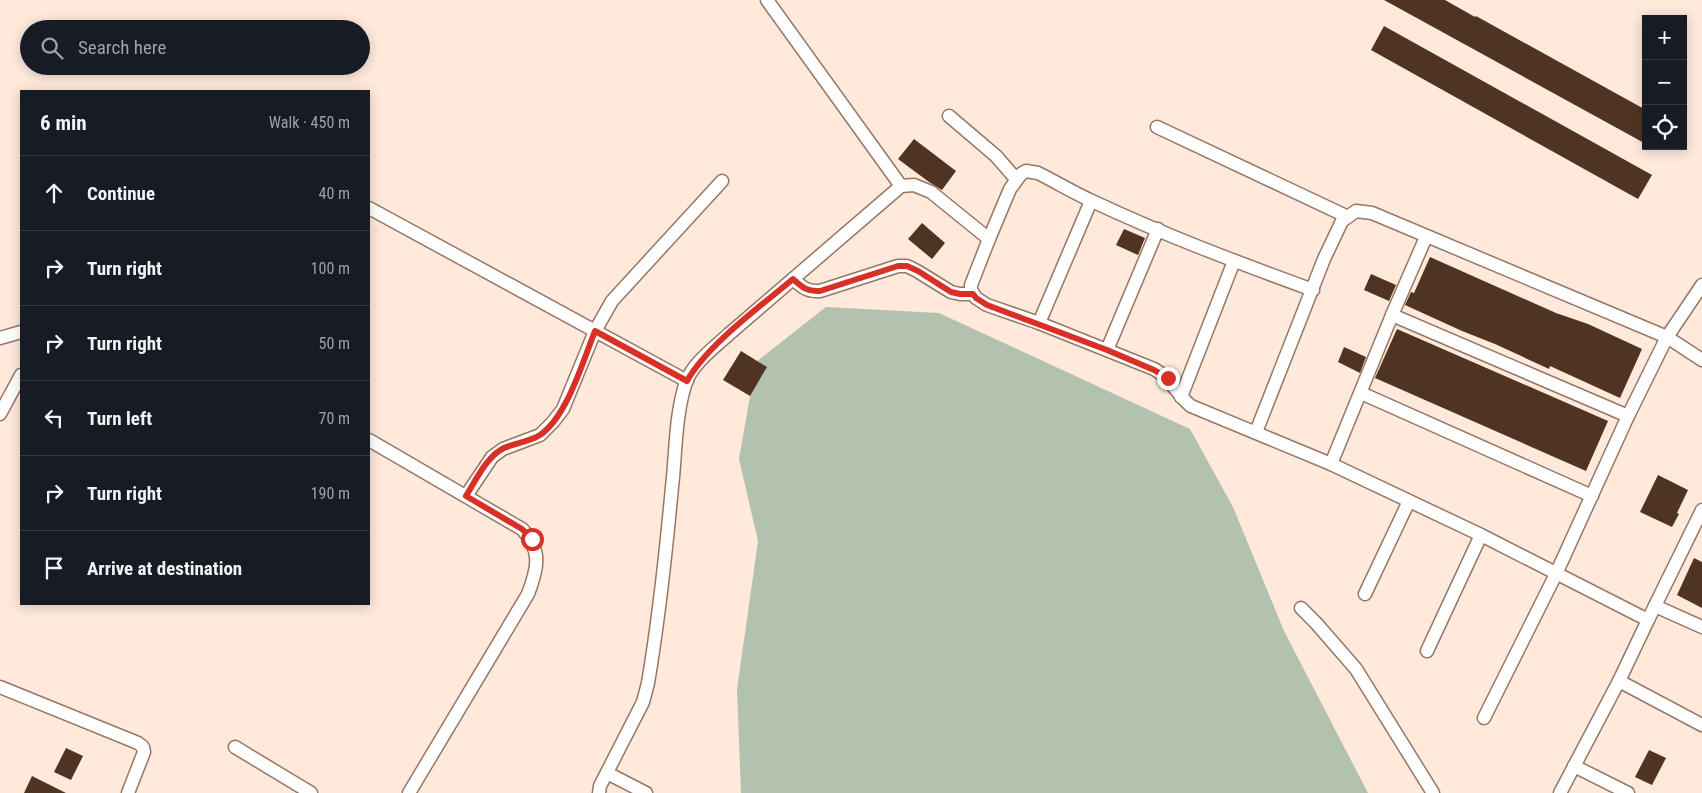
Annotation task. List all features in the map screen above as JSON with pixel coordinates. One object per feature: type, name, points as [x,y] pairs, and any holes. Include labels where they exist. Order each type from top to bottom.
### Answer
[{"type":"street","points":[[767,0],[901,186]]},
{"type":"street","points":[[948,116],[996,156],[1016,179]]},
{"type":"street","points":[[1157,127],[1346,216]]},
{"type":"street","points":[[1313,290],[1234,261],[1091,201],[1038,173],[1026,171],[1016,179],[1010,188],[972,281],[971,290],[976,298],[987,305],[1107,350],[1163,374],[1191,406],[1331,464],[1481,535],[1648,620]]},
{"type":"street","points":[[466,496],[492,457],[502,449],[540,435],[553,422],[563,409],[595,331],[612,301],[722,181]]},
{"type":"street","points":[[598,793],[643,702],[648,683],[680,410],[687,381],[692,372],[729,334],[901,186],[914,185],[931,192],[990,239]]},
{"type":"street","points":[[1039,324],[1091,201]]},
{"type":"street","points":[[370,209],[687,381]]},
{"type":"street","points":[[1256,432],[1324,259],[1342,221],[1346,216],[1356,211],[1372,213],[1667,337],[1702,360]]},
{"type":"street","points":[[1107,350],[1158,229]]},
{"type":"street","points":[[1331,464],[1426,237]]},
{"type":"street","points":[[1182,397],[1234,261]]},
{"type":"street","points":[[793,279],[805,290],[811,292],[820,291],[891,267],[907,266],[951,292],[973,294]]},
{"type":"street","points":[[1484,718],[1556,574],[1628,416],[1667,337],[1702,285]]},
{"type":"street","points":[[1392,315],[1628,416]]},
{"type":"street","points":[[0,338],[20,332]]},
{"type":"street","points":[[0,414],[20,378]]},
{"type":"street","points":[[1361,392],[1592,496]]},
{"type":"street","points":[[370,441],[522,529],[532,539],[537,552],[534,579],[528,594],[410,793]]},
{"type":"street","points":[[1365,594],[1409,501]]},
{"type":"street","points":[[1560,793],[1620,681],[1702,510]]},
{"type":"street","points":[[1427,651],[1481,535]]},
{"type":"street","points":[[1655,606],[1702,627]]},
{"type":"street","points":[[1301,608],[1356,669],[1433,793]]},
{"type":"street","points":[[1620,681],[1702,725]]},
{"type":"street","points":[[0,687],[138,743],[144,752],[128,793]]},
{"type":"street","points":[[235,747],[311,793]]},
{"type":"street","points":[[1574,766],[1628,793]]},
{"type":"street","points":[[607,773],[646,793]]},
{"type":"green space","points":[[826,307],[939,313],[1190,429],[1233,507],[1284,631],[1368,793],[741,793],[737,689],[758,541],[739,459],[756,362]]},
{"type":"building","points":[[1384,0],[1445,0],[1476,16],[1642,108],[1642,142]]},
{"type":"building","points":[[1384,26],[1652,175],[1638,199],[1371,50]]},
{"type":"building","points":[[914,139],[956,171],[942,190],[898,159]]},
{"type":"building","points":[[922,223],[945,243],[932,259],[908,239]]},
{"type":"building","points":[[1124,229],[1145,238],[1138,255],[1116,245]]},
{"type":"building","points":[[1430,257],[1642,349],[1620,398],[1550,366],[1549,369],[1405,305],[1411,292],[1414,293]]},
{"type":"building","points":[[1371,274],[1396,285],[1389,301],[1364,290]]},
{"type":"building","points":[[1397,329],[1608,421],[1586,471],[1375,378]]},
{"type":"building","points":[[1344,347],[1366,357],[1360,373],[1338,362]]},
{"type":"building","points":[[741,351],[767,367],[750,396],[723,380]]},
{"type":"building","points":[[1658,475],[1688,490],[1672,527],[1640,512]]},
{"type":"building","points":[[1694,558],[1702,562],[1702,608],[1677,595]]},
{"type":"building","points":[[66,748],[83,756],[71,780],[54,772]]},
{"type":"building","points":[[1649,750],[1666,758],[1652,785],[1635,777]]},
{"type":"building","points":[[32,776],[66,793],[24,793]]},
{"type":"route","points":[[532,539],[522,529],[466,496],[492,457],[502,449],[540,435],[553,422],[563,409],[595,331],[687,381],[704,358],[793,279],[805,290],[811,292],[820,291],[891,267],[907,266],[951,292],[973,294],[976,298],[998,310],[1107,350],[1163,374],[1168,378]]}]
